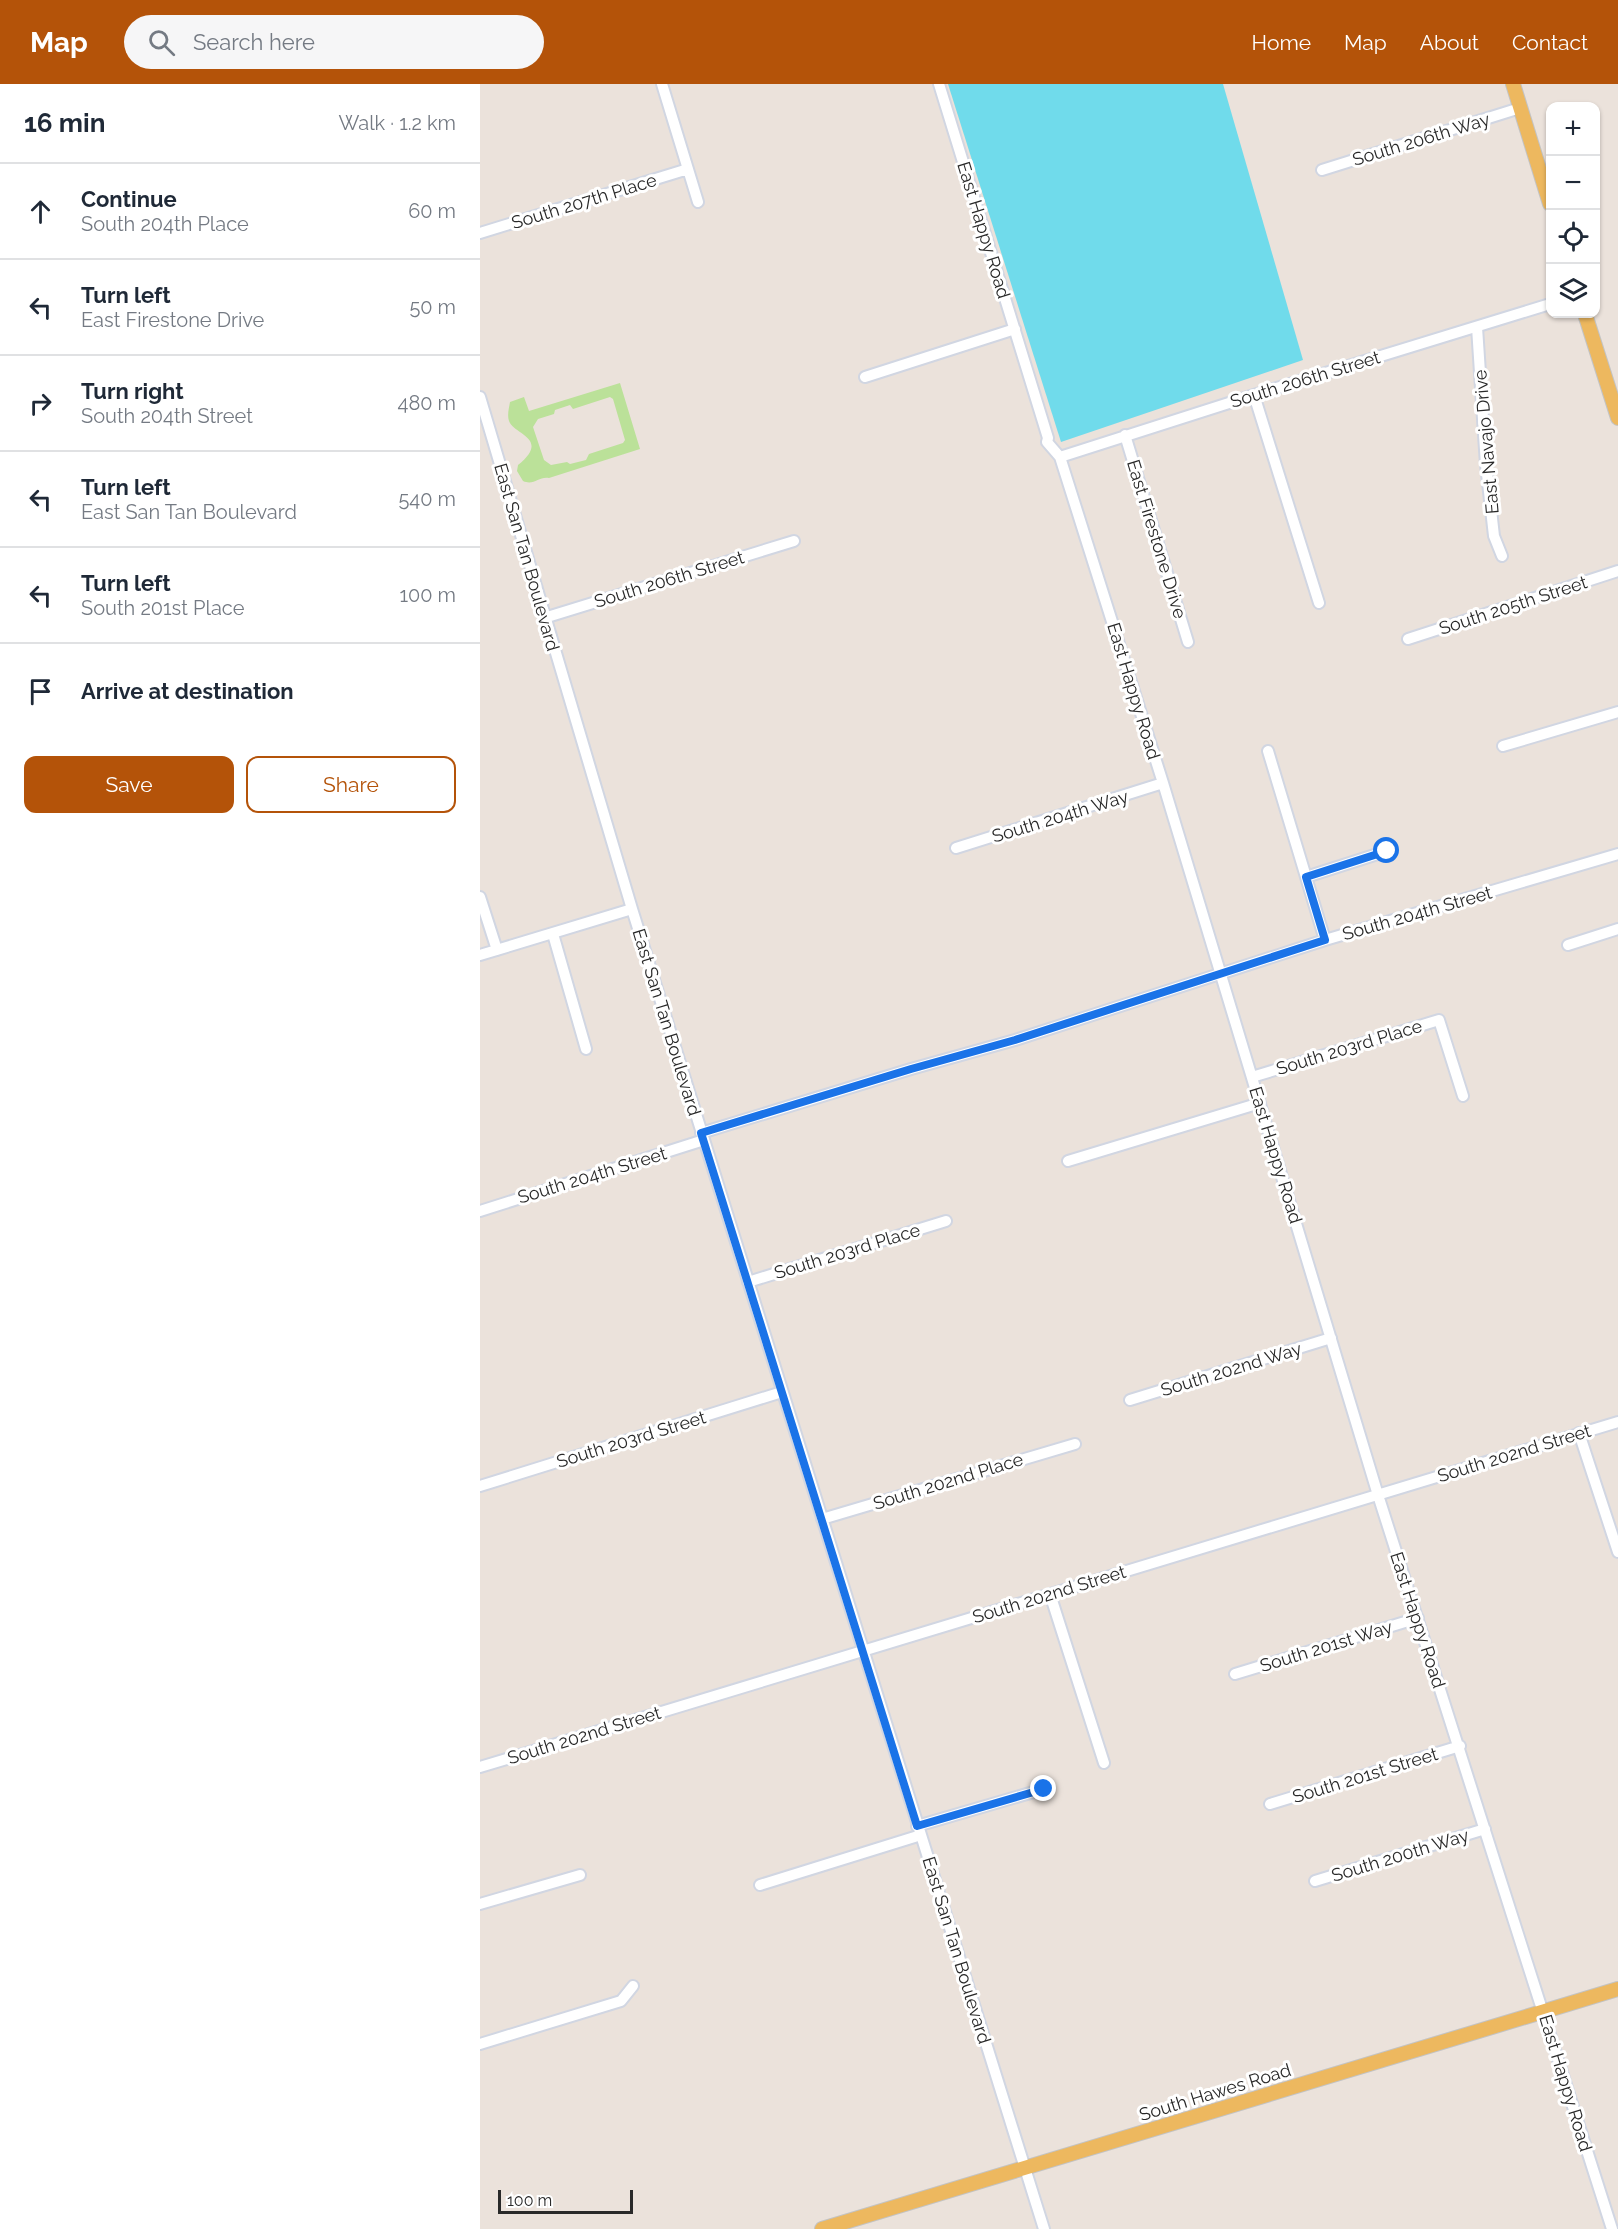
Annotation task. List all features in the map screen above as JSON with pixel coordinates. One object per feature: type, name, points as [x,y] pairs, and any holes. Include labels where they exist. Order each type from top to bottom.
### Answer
[{"type":"main road","points":[[1512,84],[1546,189]]},
{"type":"main road","points":[[1586,318],[1618,418]]},
{"type":"main road","name":"South Hawes Road","points":[[822,2229],[1618,1989]]},
{"type":"street","points":[[662,84],[698,202]]},
{"type":"street","name":"East Happy Road","points":[[939,84],[1048,438],[1047,442],[1060,457],[1163,783],[1378,1495],[1460,1746],[1612,2229]]},
{"type":"street","name":"South 206th Way","points":[[1322,170],[1520,108]]},
{"type":"street","name":"South 207th Place","points":[[480,233],[688,169]]},
{"type":"street","name":"South 206th Street","points":[[1060,457],[1546,306]]},
{"type":"street","name":"East Navajo Drive","points":[[1477,327],[1486,465],[1494,536],[1502,556]]},
{"type":"street","points":[[865,376],[1015,329]]},
{"type":"street","points":[[1254,395],[1319,603]]},
{"type":"street","name":"East San Tan Boulevard","points":[[480,397],[632,909],[1044,2229]]},
{"type":"street","name":"East Firestone Drive","points":[[1125,435],[1188,642]]},
{"type":"street","name":"South 206th Street","points":[[544,618],[794,541]]},
{"type":"street","name":"South 205th Street","points":[[1408,639],[1618,571]]},
{"type":"street","points":[[1503,746],[1618,712]]},
{"type":"street","points":[[1268,751],[1325,940]]},
{"type":"street","name":"South 204th Way","points":[[956,848],[1163,783]]},
{"type":"street","points":[[1306,877],[1387,851]]},
{"type":"street","name":"South 204th Street","points":[[480,1210],[911,1069],[1015,1040],[1325,940],[1618,854]]},
{"type":"street","points":[[480,897],[497,950]]},
{"type":"street","points":[[480,956],[632,909]]},
{"type":"street","points":[[1568,945],[1618,929]]},
{"type":"street","points":[[553,934],[586,1049]]},
{"type":"street","name":"South 203rd Place","points":[[1252,1077],[1439,1020],[1463,1096]]},
{"type":"street","points":[[1068,1161],[1260,1103]]},
{"type":"street","name":"South 203rd Place","points":[[748,1282],[946,1221]]},
{"type":"street","name":"South 202nd Way","points":[[1130,1400],[1331,1338]]},
{"type":"street","name":"South 203rd Street","points":[[480,1486],[783,1392]]},
{"type":"street","name":"South 202nd Street","points":[[480,1767],[862,1649],[1618,1422]]},
{"type":"street","points":[[1579,1433],[1618,1552]]},
{"type":"street","name":"South 202nd Place","points":[[822,1519],[1075,1444]]},
{"type":"street","points":[[1050,1594],[1104,1763]]},
{"type":"street","name":"South 201st Way","points":[[1235,1674],[1418,1618]]},
{"type":"street","name":"South 201st Street","points":[[1270,1804],[1460,1746]]},
{"type":"street","points":[[760,1885],[1044,1789]]},
{"type":"street","name":"South 200th Way","points":[[1315,1881],[1485,1829]]},
{"type":"street","points":[[480,1904],[580,1875]]},
{"type":"street","points":[[480,2044],[621,2001],[633,1986]]},
{"type":"green space","points":[[620,383],[640,449],[549,478],[523,481],[517,471],[518,465],[527,456],[531,443],[509,421],[510,402],[524,397],[529,411]],"holes":[[[610,397],[613,399],[625,440],[623,443],[589,454],[586,460],[570,464],[567,462],[551,465],[544,460],[533,427],[538,419],[554,414],[555,410],[570,405],[573,409]]]},
{"type":"water","points":[[948,84],[1223,84],[1303,360],[1061,442]]},
{"type":"route","points":[[1044,1789],[917,1826],[701,1133],[1015,1040],[1325,940],[1306,877],[1387,851]]}]
